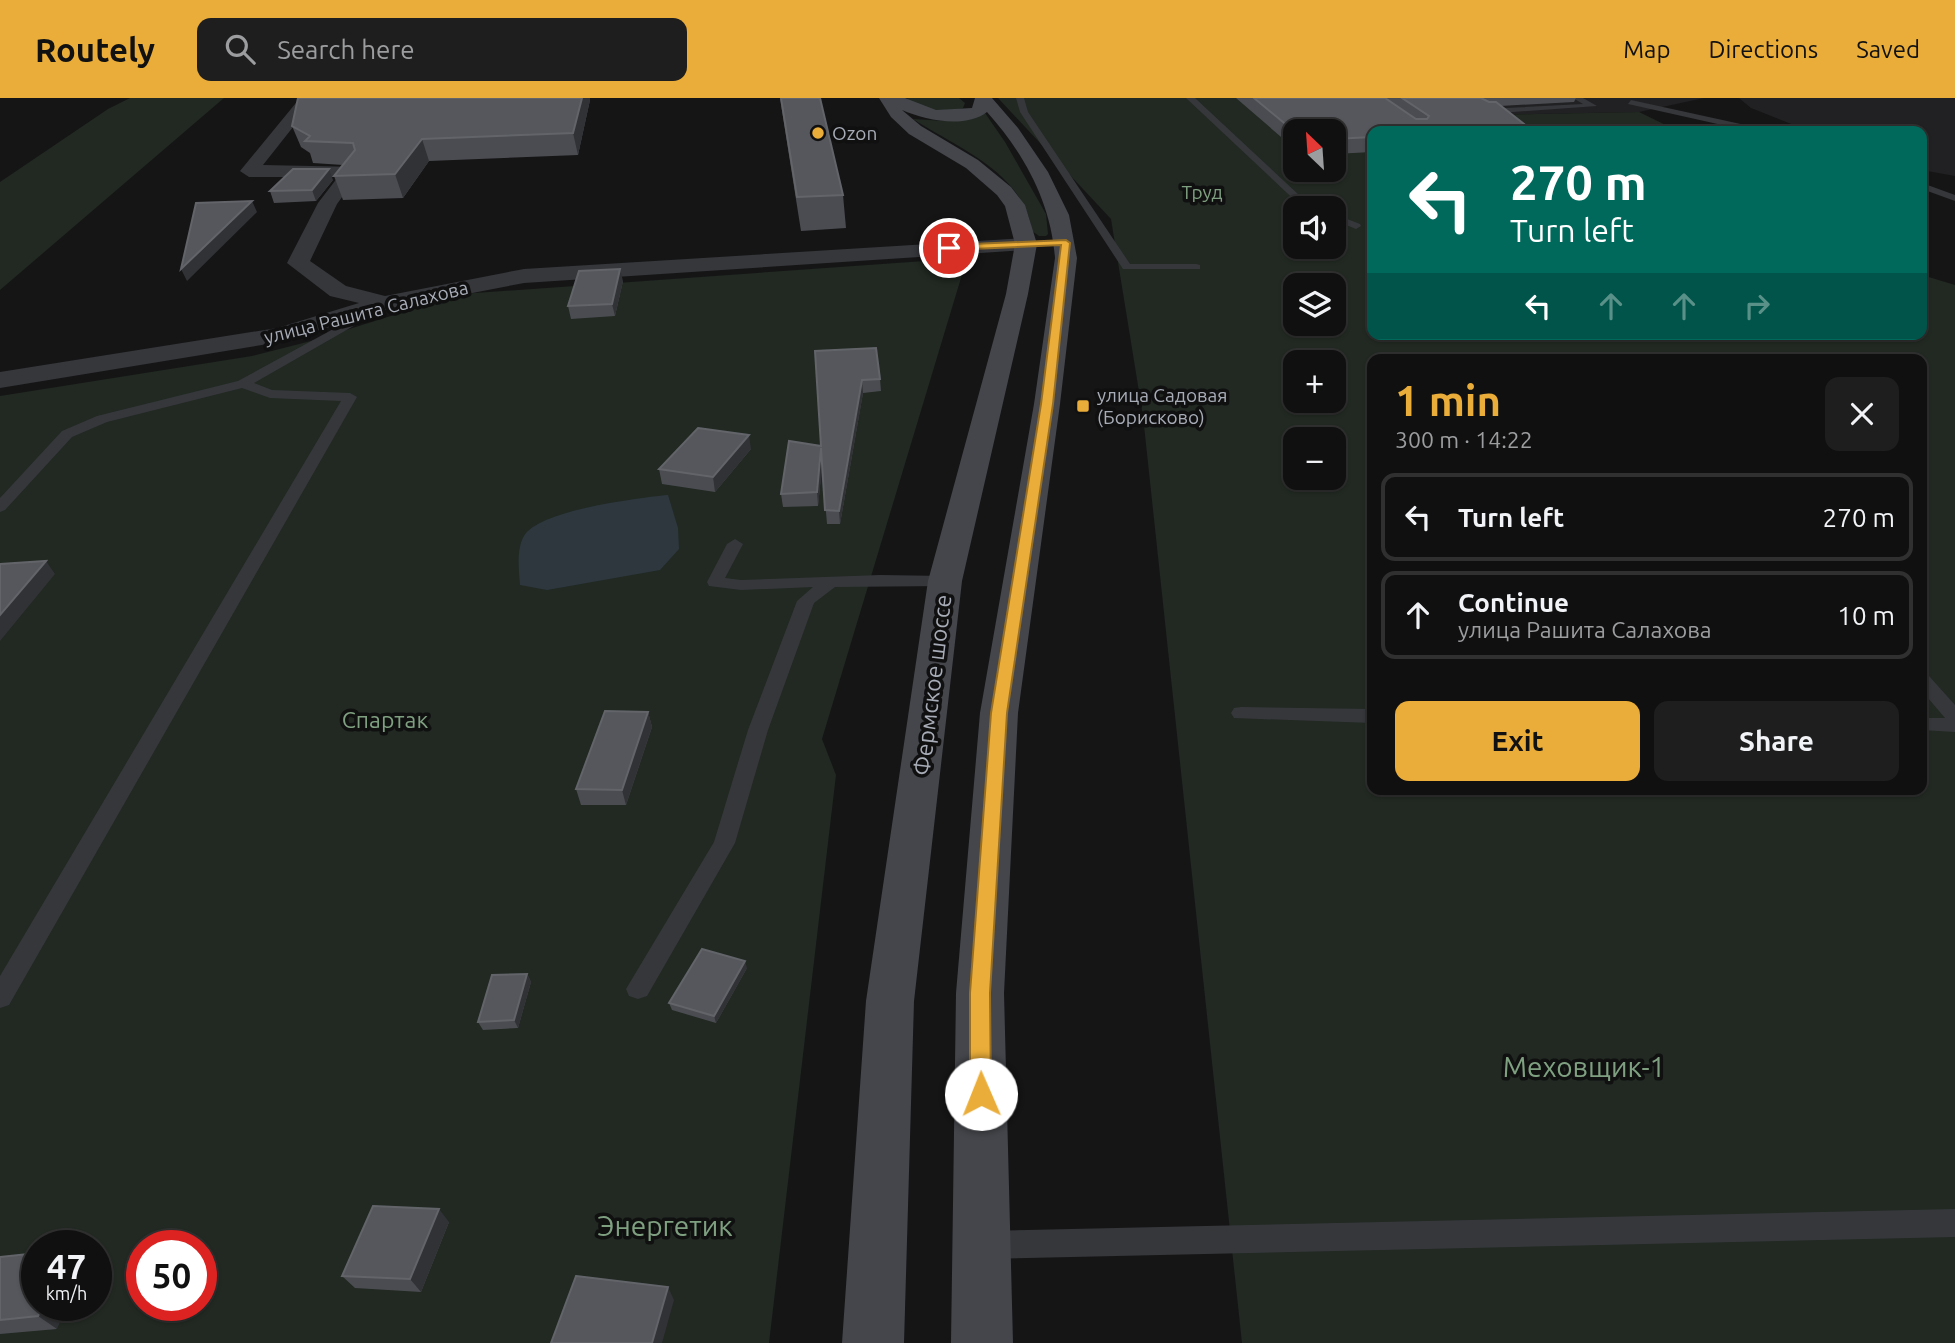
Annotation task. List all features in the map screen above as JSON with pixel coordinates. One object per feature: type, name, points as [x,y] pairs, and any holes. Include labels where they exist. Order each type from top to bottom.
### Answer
[{"type":"main road","name":"Фермское шоссе","points":[[873,1343],[890,1001],[945,581],[1017,294],[1027,244],[1018,212],[1004,191],[972,164],[915,130],[897,114],[887,98]]},
{"type":"main road","points":[[894,98],[917,111],[945,116],[979,111],[983,98],[998,113],[1044,178],[1059,214],[1066,243],[1047,404],[999,713],[980,993],[982,1343]]},
{"type":"main road","points":[[1027,244],[1066,243]]},
{"type":"street","points":[[308,98],[249,171],[352,171],[328,203],[298,263],[338,291],[385,303]]},
{"type":"street","name":"улица Рашита Салахова","points":[[0,380],[279,335],[385,303],[524,276],[1027,244]]},
{"type":"lane","points":[[1020,98],[1024,112],[1091,209],[1127,267],[1196,267]]},
{"type":"lane","points":[[1190,98],[1295,196]]},
{"type":"lane","points":[[1461,98],[1486,112],[1593,106],[1577,98]]},
{"type":"lane","points":[[1631,102],[1737,126]]},
{"type":"lane","points":[[1927,188],[1955,198]]},
{"type":"lane","points":[[1346,222],[1356,226]]},
{"type":"lane","points":[[0,508],[67,434],[102,419],[243,384],[385,303]]},
{"type":"lane","points":[[0,998],[350,397],[270,394],[243,384]]},
{"type":"lane","points":[[735,544],[715,582],[741,585],[945,581]]},
{"type":"lane","points":[[638,989],[724,843],[758,730],[806,601],[830,582]]},
{"type":"lane","points":[[1927,686],[1955,717]]},
{"type":"lane","points":[[1241,713],[1367,716]]},
{"type":"lane","points":[[1927,724],[1955,725]]},
{"type":"lane","points":[[982,1245],[1955,1223]]},
{"type":"shaded area","points":[[1451,98],[1704,98],[1639,112],[1484,115]]},
{"type":"shaded area","points":[[1739,98],[1955,98],[1955,176],[1927,171],[1927,126],[1796,126],[1751,108]]},
{"type":"shaded area","points":[[668,495],[678,528],[679,549],[660,570],[547,590],[520,585],[520,547],[524,536],[533,527],[568,512]]},
{"type":"green space","points":[[130,98],[224,98],[0,290],[0,182],[108,109]]},
{"type":"green space","points":[[907,98],[959,98],[965,103],[963,108],[933,112],[919,108]]},
{"type":"green space","name":"Меховщик-1","points":[[998,98],[1451,98],[1484,115],[1639,112],[1668,126],[1367,126],[1367,340],[1927,340],[1927,277],[1955,285],[1955,1343],[1242,1343],[1143,416],[1111,219]]},
{"type":"green space","points":[[985,113],[1005,142],[1046,214],[1046,236],[1039,236],[1032,231],[1026,210],[1002,177],[968,152],[913,119],[945,121]]},
{"type":"green space","name":"Спартак","points":[[967,258],[822,739],[836,775],[769,1343],[0,1343],[0,396],[252,356],[311,341],[461,294]]},
{"type":"building","points":[[298,98],[582,98],[573,133],[422,139],[395,174],[334,176],[355,150],[353,143],[305,141],[310,136],[292,126]]},
{"type":"building","points":[[781,98],[820,98],[843,195],[797,197]]},
{"type":"building","points":[[1254,98],[1385,98],[1416,119],[1427,119],[1429,116],[1402,98],[1481,98],[1496,102],[1527,126],[1367,126],[1367,137],[1346,138],[1346,119],[1283,119],[1283,122]]},
{"type":"building","points":[[293,169],[329,169],[312,190],[270,191]]},
{"type":"building","points":[[252,201],[181,269],[196,203]]},
{"type":"building","points":[[620,269],[612,304],[568,306],[579,271]]},
{"type":"building","points":[[876,348],[880,379],[862,380],[839,511],[825,510],[821,448],[817,492],[781,494],[789,441],[821,446],[815,351]]},
{"type":"building","points":[[698,428],[749,435],[713,477],[659,469]]},
{"type":"building","points":[[46,561],[0,615],[0,564]]},
{"type":"building","points":[[605,711],[648,712],[622,790],[576,789]]},
{"type":"building","points":[[702,949],[745,961],[714,1016],[669,1003]]},
{"type":"building","points":[[527,974],[514,1020],[478,1022],[492,975]]},
{"type":"building","points":[[373,1206],[439,1209],[410,1279],[342,1276]]},
{"type":"building","points":[[21,1255],[21,1318],[0,1320],[0,1257]]},
{"type":"building","points":[[576,1276],[668,1287],[652,1343],[551,1343]]},
{"type":"place","name":"Ozon","points":[[818,133]]},
{"type":"place","name":"улица Садовая (Борисково)","points":[[1083,406]]},
{"type":"route","points":[[949,248],[1066,243],[1047,404],[999,713],[980,993],[981,1094]]},
{"type":"park label","name":"Труд","points":[[1202,192]]},
{"type":"park label","name":"Энергетик","points":[[665,1225]]}]
